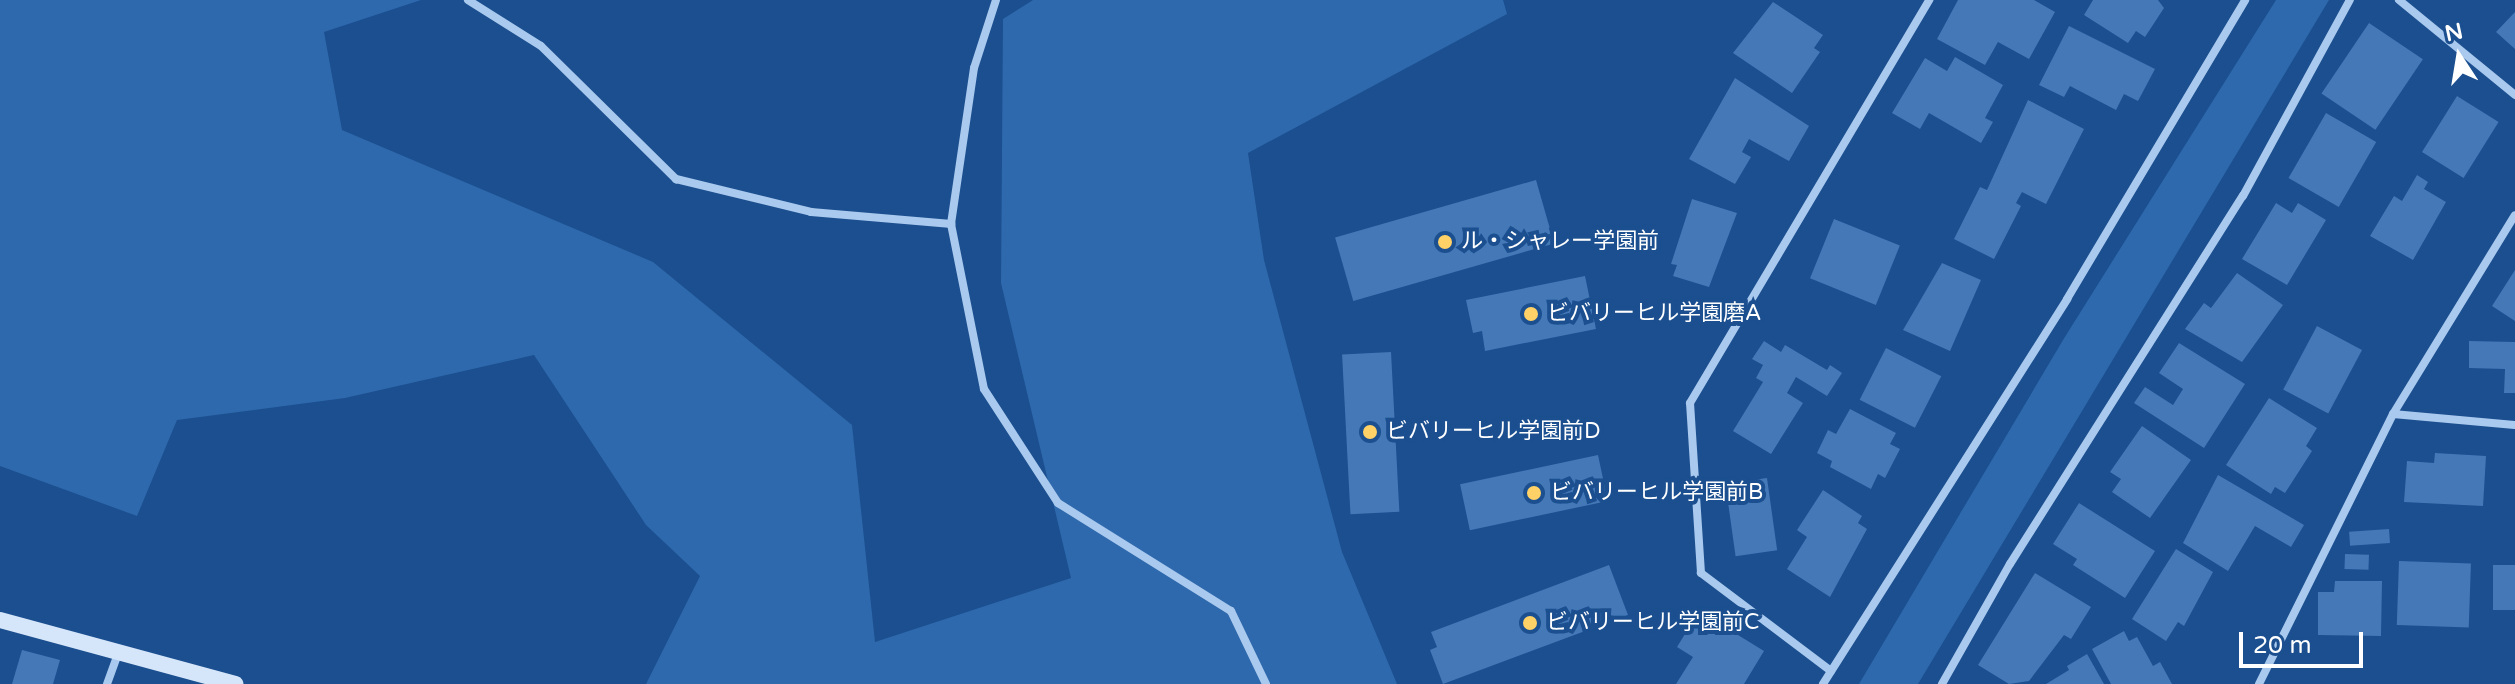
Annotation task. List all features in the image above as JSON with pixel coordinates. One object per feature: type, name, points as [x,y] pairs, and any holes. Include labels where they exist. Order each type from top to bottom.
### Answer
[{"type":"street","points":[[468,0],[541,46],[676,179],[811,212],[951,224]]},
{"type":"street","points":[[996,0],[974,68],[951,224],[984,389],[1058,503],[1231,611],[1266,684]]},
{"type":"street","points":[[1831,671],[1701,573],[1690,403],[1929,0]]},
{"type":"street","points":[[1823,684],[2067,299],[2245,0]]},
{"type":"street","points":[[1942,684],[2010,564],[2243,196],[2350,0]]},
{"type":"street","points":[[2399,0],[2515,95]]},
{"type":"street","points":[[2259,684],[2393,414],[2515,215]]},
{"type":"street","points":[[2393,414],[2515,425]]},
{"type":"street","points":[[0,620],[235,684]]},
{"type":"street","points":[[107,684],[118,654]]},
{"type":"shaded area","points":[[0,0],[421,0],[324,32],[342,130],[653,262],[852,425],[875,642],[1071,578],[1001,283],[1003,19],[1033,0],[1503,0],[1507,14],[1248,153],[1264,260],[1342,552],[1397,684],[646,684],[700,576],[646,525],[534,355],[345,398],[177,420],[137,516],[0,466]]},
{"type":"shaded area","points":[[2276,0],[2329,0],[1918,684],[1859,684],[2063,340]]},
{"type":"building","points":[[1958,0],[2034,0],[2055,12],[2029,59],[1998,42],[1985,65],[1937,39]]},
{"type":"building","points":[[2093,0],[2158,0],[2164,8],[2145,37],[2136,31],[2128,43],[2084,15]]},
{"type":"building","points":[[1773,2],[1823,35],[1814,48],[1820,52],[1792,93],[1733,53]]},
{"type":"building","points":[[2515,12],[2515,49],[2496,32]]},
{"type":"building","points":[[2369,23],[2423,59],[2375,130],[2321,93]]},
{"type":"building","points":[[2069,26],[2155,69],[2138,101],[2124,94],[2116,110],[2070,86],[2064,97],[2039,85]]},
{"type":"building","points":[[1955,57],[2003,85],[1985,118],[1993,122],[1981,143],[1929,113],[1920,129],[1892,113],[1925,58],[1947,71]]},
{"type":"building","points":[[1735,78],[1809,126],[1789,161],[1749,139],[1742,152],[1751,157],[1735,184],[1689,159]]},
{"type":"building","points":[[2457,96],[2499,122],[2464,178],[2422,152]]},
{"type":"building","points":[[2028,100],[2084,129],[2046,204],[2022,192],[2016,203],[2021,206],[1994,259],[1954,239],[1980,187],[1987,190]]},
{"type":"building","points":[[2326,113],[2376,142],[2339,207],[2288,178]]},
{"type":"building","points":[[2417,175],[2428,182],[2424,189],[2446,202],[2413,260],[2370,236],[2394,196],[2402,201]]},
{"type":"building","name":"ル・シャレー学園前","points":[[1536,180],[1554,243],[1353,301],[1335,238]]},
{"type":"building","points":[[1692,199],[1737,213],[1709,287],[1673,276],[1677,265],[1671,264]]},
{"type":"building","points":[[2276,203],[2292,213],[2298,203],[2326,220],[2287,285],[2242,259]]},
{"type":"building","points":[[1834,219],[1900,246],[1876,305],[1810,278]]},
{"type":"building","points":[[1942,263],[1981,280],[1950,351],[1903,330]]},
{"type":"building","points":[[2515,270],[2515,321],[2492,306]]},
{"type":"building","points":[[2237,273],[2283,305],[2242,362],[2185,329],[2204,303],[2211,308]]},
{"type":"building","name":"ビバリーヒル学園磨A","points":[[1585,276],[1596,329],[1485,351],[1482,331],[1473,333],[1466,300]]},
{"type":"building","points":[[2317,326],[2362,350],[2328,414],[2283,390]]},
{"type":"building","points":[[1764,341],[1781,352],[1785,345],[1827,370],[1830,365],[1842,373],[1827,396],[1796,377],[1787,393],[1803,403],[1771,454],[1733,431],[1763,382],[1756,378],[1763,365],[1752,359]]},
{"type":"building","points":[[2469,341],[2515,342],[2515,393],[2504,393],[2505,369],[2469,368]]},
{"type":"building","points":[[2179,343],[2245,384],[2204,448],[2134,403],[2145,387],[2173,405],[2183,389],[2159,373]]},
{"type":"building","points":[[1886,348],[1941,376],[1915,428],[1860,400]]},
{"type":"building","name":"ビバリーヒル学園前D","points":[[1391,352],[1399,512],[1350,514],[1342,355]]},
{"type":"building","points":[[2269,398],[2317,428],[2306,446],[2312,451],[2285,493],[2275,487],[2271,494],[2226,465]]},
{"type":"building","points":[[1850,409],[1896,433],[1890,444],[1900,449],[1885,478],[1878,474],[1871,489],[1830,467],[1832,461],[1817,453],[1828,430],[1836,434]]},
{"type":"building","points":[[2142,426],[2191,460],[2150,518],[2112,492],[2121,479],[2110,472]]},
{"type":"building","points":[[2435,453],[2486,456],[2483,506],[2404,502],[2407,461],[2434,463]]},
{"type":"building","name":"ビバリーヒル学園前B","points":[[1598,455],[1608,501],[1470,530],[1460,484]]},
{"type":"building","points":[[2218,475],[2304,525],[2291,547],[2255,526],[2228,571],[2183,543]]},
{"type":"building","points":[[1767,478],[1777,550],[1736,556],[1725,484]]},
{"type":"building","points":[[1823,490],[1862,516],[1858,523],[1867,529],[1830,597],[1787,569],[1807,537],[1797,530]]},
{"type":"building","points":[[2079,503],[2155,551],[2125,598],[2073,565],[2077,559],[2053,544]]},
{"type":"building","points":[[2389,529],[2390,543],[2350,546],[2349,532]]},
{"type":"building","points":[[2176,549],[2213,572],[2184,626],[2178,622],[2166,641],[2132,619]]},
{"type":"building","points":[[2345,554],[2369,555],[2368,570],[2344,569]]},
{"type":"building","points":[[2399,561],[2471,564],[2469,627],[2397,625]]},
{"type":"building","name":"ビバリーヒル学園前C","points":[[1609,565],[1628,615],[1443,684],[1430,650],[1437,647],[1431,632]]},
{"type":"building","points":[[2493,565],[2515,565],[2515,610],[2493,610]]},
{"type":"building","points":[[2035,573],[2091,607],[2071,639],[2064,635],[2029,681],[2009,684],[1978,665]]},
{"type":"building","points":[[2335,581],[2382,581],[2381,636],[2318,635],[2318,592],[2334,592]]},
{"type":"building","points":[[1699,611],[1764,651],[1744,684],[1676,684],[1693,657],[1677,647]]},
{"type":"building","points":[[2124,631],[2129,641],[2137,637],[2153,666],[2160,662],[2172,684],[2111,684],[2092,649]]},
{"type":"building","points":[[22,650],[60,660],[53,684],[12,684]]},
{"type":"building","points":[[2087,654],[2104,684],[2046,684],[2069,670],[2067,666]]},
{"type":"place","name":"ル・シャレー学園前","points":[[1445,242]]},
{"type":"place","name":"ビバリーヒル学園磨A","points":[[1531,314]]},
{"type":"place","name":"ビバリーヒル学園前D","points":[[1370,432]]},
{"type":"place","name":"ビバリーヒル学園前B","points":[[1534,493]]},
{"type":"place","name":"ビバリーヒル学園前C","points":[[1530,623]]}]
